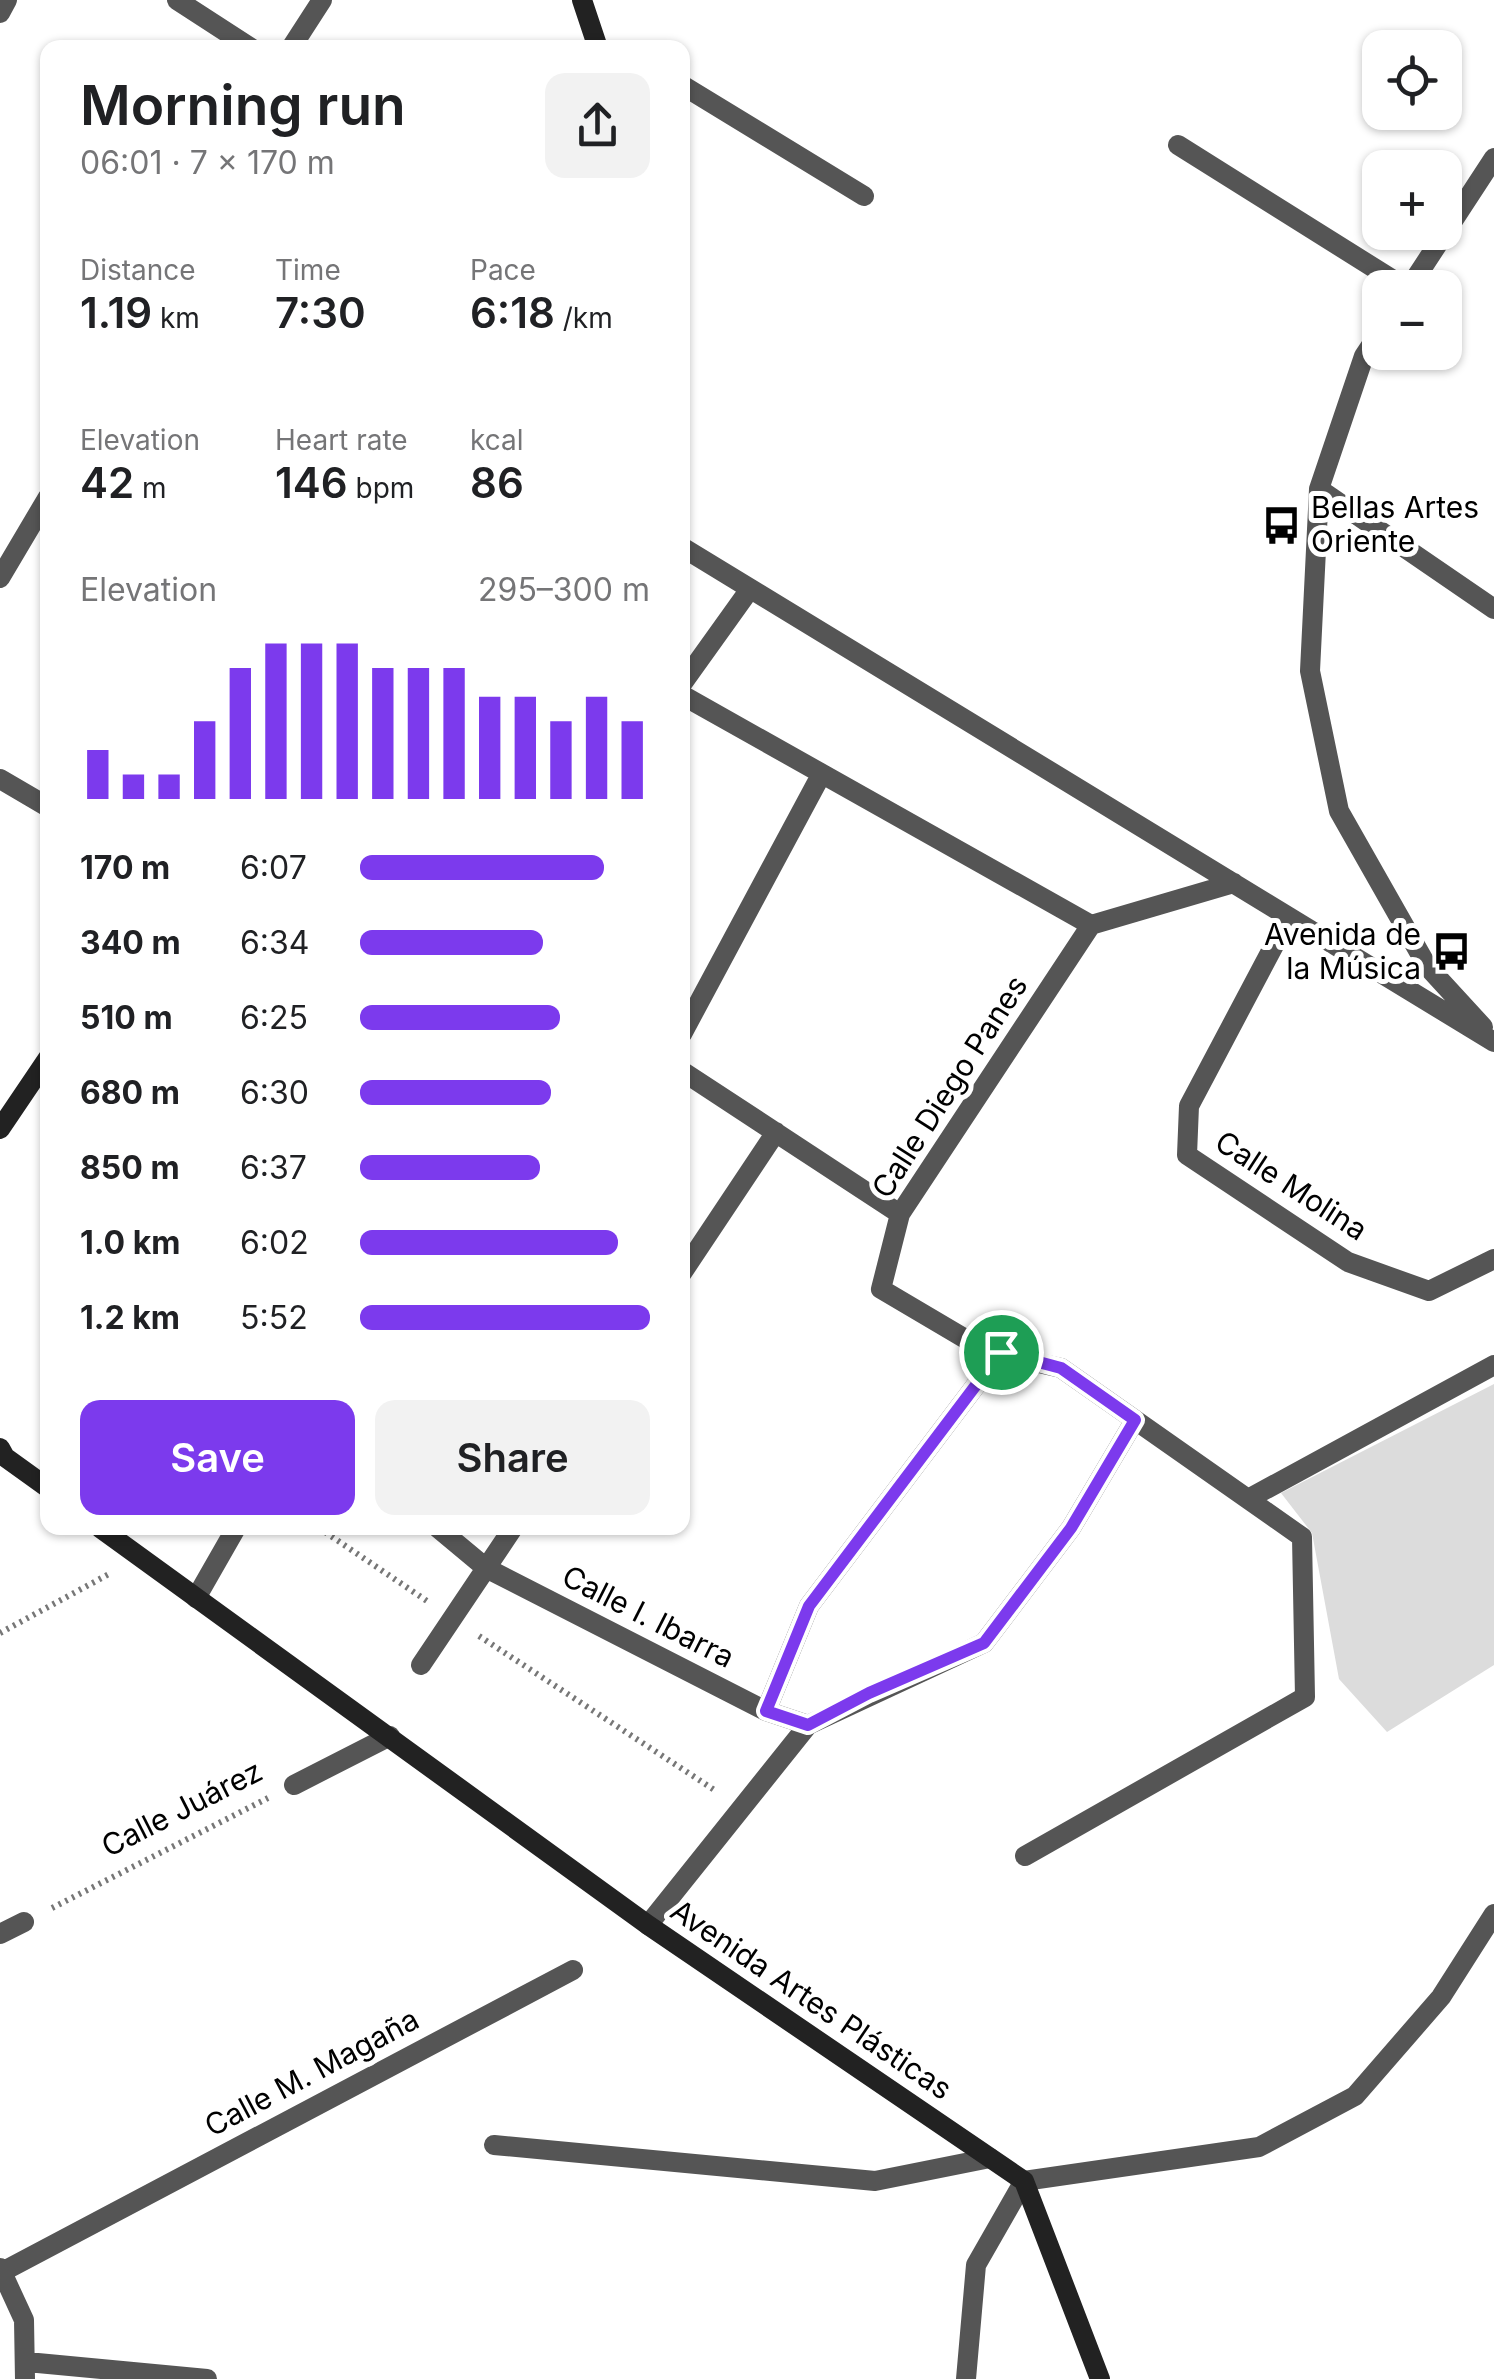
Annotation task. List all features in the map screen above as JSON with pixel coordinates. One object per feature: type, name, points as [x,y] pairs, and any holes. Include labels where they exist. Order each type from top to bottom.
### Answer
[{"type":"street","points":[[0,13],[7,0]]},
{"type":"street","points":[[177,0],[239,40]]},
{"type":"street","points":[[296,40],[322,0]]},
{"type":"street","points":[[582,0],[595,40]]},
{"type":"street","points":[[690,89],[864,196]]},
{"type":"street","points":[[1178,145],[1379,270]]},
{"type":"street","points":[[1420,270],[1494,158]]},
{"type":"street","points":[[1362,362],[1319,489],[1310,671],[1340,811],[1427,966],[1494,1041]]},
{"type":"street","points":[[1319,489],[1494,609]]},
{"type":"street","points":[[0,578],[40,511]]},
{"type":"street","points":[[690,552],[1494,1041]]},
{"type":"street","points":[[690,673],[750,589]]},
{"type":"street","points":[[690,700],[1091,925],[1234,883]]},
{"type":"street","points":[[690,1019],[822,776]]},
{"type":"street","points":[[0,779],[40,802]]},
{"type":"street","name":"Calle Molina","points":[[1289,916],[1190,1106],[1188,1155],[1348,1262],[1429,1291],[1494,1259]]},
{"type":"street","name":"Calle Diego Panes","points":[[994,1352],[881,1290],[900,1214],[1091,925]]},
{"type":"street","points":[[0,1128],[40,1070]]},
{"type":"street","points":[[690,1076],[900,1214]]},
{"type":"street","points":[[690,1261],[776,1132]]},
{"type":"street","points":[[766,1711],[809,1606],[994,1352],[1061,1368],[1302,1537],[1305,1697],[1024,1856]]},
{"type":"street","points":[[1248,1499],[1494,1366]]},
{"type":"street","points":[[648,1925],[808,1725],[869,1693],[984,1643],[1071,1528],[1135,1420]]},
{"type":"street","points":[[2,1454],[40,1482]]},
{"type":"street","name":"Avenida Artes Plásticas","points":[[110,1535],[648,1925],[1024,2181]]},
{"type":"street","points":[[196,1598],[232,1535]]},
{"type":"street","name":"Calle I. Ibarra","points":[[446,1535],[486,1568],[766,1711],[808,1725]]},
{"type":"street","points":[[421,1665],[508,1535]]},
{"type":"street","name":"Calle Juárez","points":[[294,1785],[390,1736]]},
{"type":"street","points":[[1024,2181],[1259,2146],[1355,2096],[1441,1998],[1494,1914]]},
{"type":"street","points":[[0,1934],[24,1922]]},
{"type":"street","name":"Calle M. Magaña","points":[[1,2270],[573,1970]]},
{"type":"street","points":[[494,2145],[875,2181],[990,2158]]},
{"type":"street","points":[[966,2379],[976,2265],[1024,2181]]},
{"type":"street","points":[[1024,2181],[1100,2379]]},
{"type":"street","points":[[1,2270],[24,2320],[26,2371],[207,2379]]},
{"type":"path","points":[[329,1535],[742,1808]]},
{"type":"path","points":[[0,1632],[140,1557]]},
{"type":"path","name":"Calle Juárez","points":[[24,1922],[294,1785]]},
{"type":"shaded area","points":[[1494,1384],[1494,1665],[1387,1732],[1339,1679],[1312,1533],[1281,1493]]},
{"type":"place","name":"Bellas Artes Oriente","points":[[1281,525]]},
{"type":"place","name":"Avenida de la Música","points":[[1451,952]]},
{"type":"route","points":[[1001,1352],[1061,1368],[1135,1420],[1071,1528],[984,1643],[869,1693],[808,1725],[766,1711],[809,1606],[1001,1352]]}]
